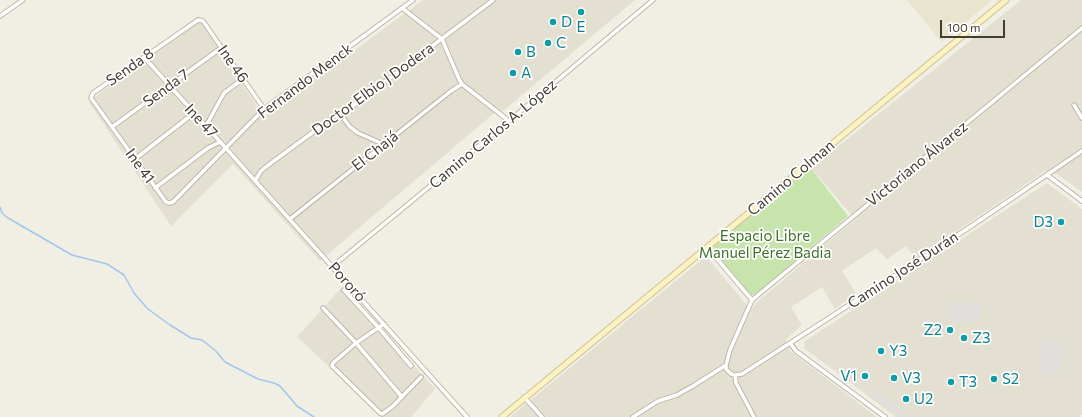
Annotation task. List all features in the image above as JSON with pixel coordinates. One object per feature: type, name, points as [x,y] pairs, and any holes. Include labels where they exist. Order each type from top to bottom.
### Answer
[{"type":"street","points":[[0,16],[23,0]]},
{"type":"street","name":"Fernando Menck","points":[[169,203],[173,202],[264,110],[413,0]]},
{"type":"street","name":"Doctor Elbio J Dodera","points":[[255,181],[267,166],[335,116],[341,115],[493,0]]},
{"type":"street","name":"Camino Carlos A. López","points":[[333,266],[509,122],[653,0]]},
{"type":"street","name":"Camino Colman","points":[[502,417],[1006,0]]},
{"type":"street","points":[[402,8],[442,39],[462,84],[509,122]]},
{"type":"street","name":"Ine 46","points":[[201,20],[264,110]]},
{"type":"street","name":"Senda 8","points":[[112,127],[91,98],[93,93],[194,22],[201,20]]},
{"type":"street","name":"Victoriano Álvarez","points":[[752,300],[1082,28]]},
{"type":"street","name":"Senda 7","points":[[112,127],[221,48]]},
{"type":"street","name":"Ine 47","points":[[144,57],[226,149]]},
{"type":"street","points":[[206,126],[224,93],[243,80]]},
{"type":"street","name":"El Chajá","points":[[290,219],[383,144],[462,84]]},
{"type":"street","points":[[1074,105],[1082,118]]},
{"type":"street","points":[[135,159],[194,113]]},
{"type":"street","points":[[341,115],[346,123],[354,130],[383,144]]},
{"type":"street","name":"Ine 41","points":[[112,127],[155,188],[166,202],[169,203]]},
{"type":"street","points":[[155,188],[208,148],[220,142]]},
{"type":"street","name":"Pororó","points":[[226,149],[333,266],[467,417]]},
{"type":"street","name":"Camino José Durán","points":[[735,375],[742,374],[967,229],[1082,151]]},
{"type":"street","points":[[1047,175],[1082,201]]},
{"type":"street","points":[[707,247],[752,300],[730,350],[726,365],[728,372],[735,375],[736,383],[754,417]]},
{"type":"street","points":[[344,290],[411,366]]},
{"type":"street","points":[[323,308],[356,343],[402,397]]},
{"type":"street","points":[[384,324],[356,343],[333,363],[332,366],[334,369],[380,413],[384,413],[421,377]]},
{"type":"street","points":[[790,343],[796,351],[885,417]]},
{"type":"street","points":[[633,417],[658,401],[677,395],[726,365]]},
{"type":"street","points":[[524,398],[542,417]]},
{"type":"shaded area","points":[[423,0],[635,0],[503,111],[493,114],[320,261],[233,164],[171,226],[89,102],[198,16],[264,117]]},
{"type":"shaded area","points":[[907,0],[992,0],[942,42]]},
{"type":"shaded area","points":[[1021,0],[1082,0],[1082,192],[1057,174],[1045,171],[916,259],[906,246],[887,259],[876,248],[842,271],[856,293],[835,309],[822,287],[791,307],[802,325],[786,339],[790,351],[877,417],[510,417],[706,256],[751,310],[755,304],[855,219],[811,168]]},
{"type":"shaded area","points":[[1047,183],[1082,209],[1082,414],[1080,417],[896,417],[804,348],[805,341]]},
{"type":"shaded area","points":[[343,286],[435,389],[411,417],[384,417],[297,337]]},
{"type":"shaded area","points":[[951,301],[981,303],[979,323],[949,320]]},
{"type":"shaded area","points":[[1040,340],[1062,341],[1059,373],[1038,372]]},
{"type":"shaded area","points":[[878,392],[912,417],[902,417],[874,397]]},
{"type":"green space","name":"Espacio Libre Manuel Pérez Badia","points":[[809,166],[848,216],[756,294],[752,295],[748,293],[714,250],[713,246]]},
{"type":"waterway","points":[[0,207],[2,213],[8,218],[72,255],[107,264],[124,275],[134,293],[148,309],[191,338],[202,340],[216,351],[225,362],[258,379],[280,386],[297,406],[314,417]]},
{"type":"place","name":"E","points":[[581,12]]},
{"type":"place","name":"D","points":[[553,22]]},
{"type":"place","name":"C","points":[[548,43]]},
{"type":"place","name":"B","points":[[518,52]]},
{"type":"place","name":"A","points":[[513,73]]},
{"type":"place","name":"D3","points":[[1061,222]]},
{"type":"place","name":"Z2","points":[[950,330]]},
{"type":"place","name":"Z3","points":[[964,338]]},
{"type":"place","name":"Y3","points":[[881,351]]},
{"type":"place","name":"V1","points":[[865,376]]},
{"type":"place","name":"V3","points":[[894,378]]},
{"type":"place","name":"S2","points":[[994,379]]},
{"type":"place","name":"T3","points":[[951,382]]},
{"type":"place","name":"U2","points":[[906,399]]}]
